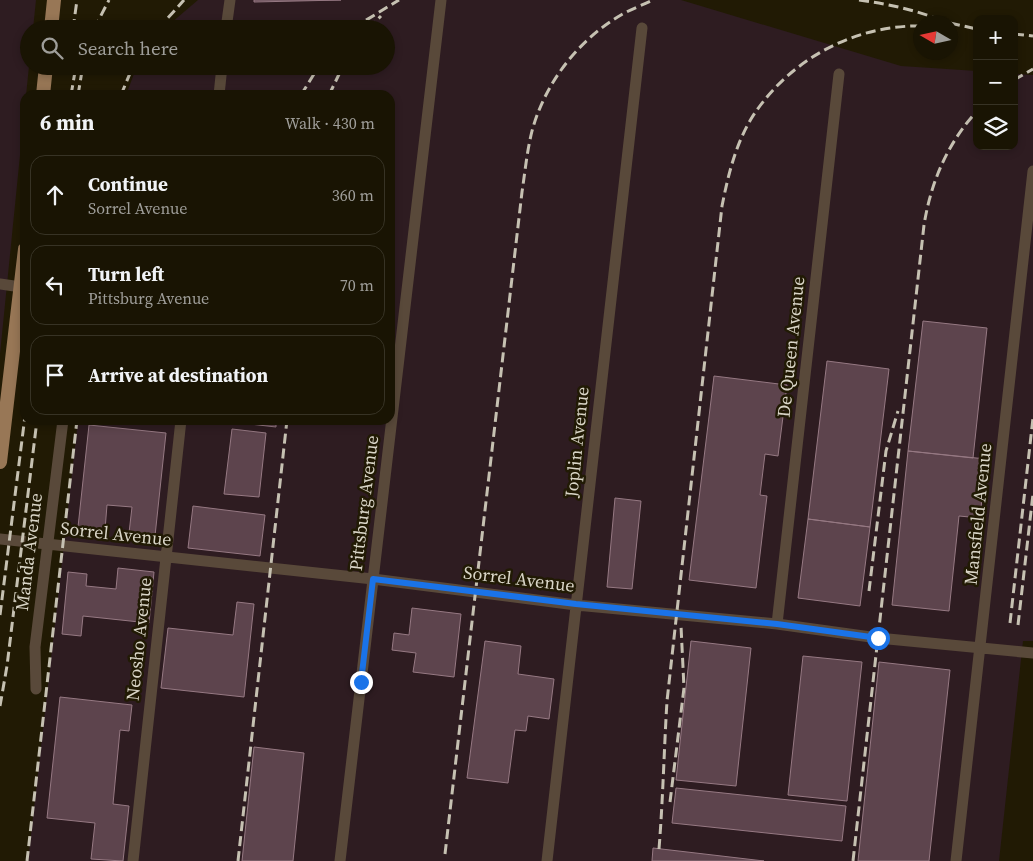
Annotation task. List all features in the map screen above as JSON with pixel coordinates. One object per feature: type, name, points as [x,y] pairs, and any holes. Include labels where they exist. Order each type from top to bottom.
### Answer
[{"type":"main road","points":[[52,20],[54,0]]},
{"type":"main road","points":[[44,90],[45,75]]},
{"type":"main road","points":[[0,462],[3,411],[20,287]]},
{"type":"street","points":[[227,20],[230,0]]},
{"type":"street","name":"Pittsburg Avenue","points":[[395,392],[441,0]]},
{"type":"street","name":"Joplin Avenue","points":[[547,861],[642,28]]},
{"type":"street","name":"De Queen Avenue","points":[[777,624],[838,74]]},
{"type":"street","points":[[220,90],[221,75]]},
{"type":"street","name":"Mansfield Avenue","points":[[956,861],[1033,171]]},
{"type":"street","points":[[0,284],[20,287]]},
{"type":"street","name":"Manda Avenue","points":[[36,689],[35,647],[62,425]]},
{"type":"street","name":"Neosho Avenue","points":[[133,861],[180,425]]},
{"type":"street","name":"Pittsburg Avenue","points":[[340,861],[391,425]]},
{"type":"street","name":"Sorrel Avenue","points":[[0,539],[373,579],[576,604],[777,624],[878,638],[1033,653]]},
{"type":"shaded area","points":[[0,0],[36,0],[34,20],[20,20],[20,75],[28,75],[27,90],[20,90],[20,155],[0,354]]},
{"type":"shaded area","points":[[198,0],[681,0],[901,66],[973,71],[973,150],[1018,150],[1018,74],[1033,75],[1033,641],[1023,641],[999,861],[28,861],[77,425],[395,425],[395,90],[128,90],[134,75],[395,75],[395,20],[175,20]]},
{"type":"building","points":[[254,0],[341,0],[254,2]]},
{"type":"building","points":[[923,321],[987,328],[973,458],[908,451]]},
{"type":"building","points":[[827,361],[889,369],[870,527],[808,519]]},
{"type":"building","points":[[714,376],[787,385],[778,456],[765,454],[760,495],[767,496],[756,588],[689,580]]},
{"type":"building","points":[[89,425],[166,433],[155,536],[129,533],[132,507],[107,505],[105,530],[78,527]]},
{"type":"building","points":[[259,425],[276,425],[276,427]]},
{"type":"building","points":[[232,429],[266,433],[259,497],[224,494]]},
{"type":"building","points":[[908,451],[986,459],[980,518],[959,516],[949,611],[892,605]]},
{"type":"building","points":[[615,498],[641,501],[632,589],[607,587]]},
{"type":"building","points":[[193,506],[265,515],[260,556],[188,548]]},
{"type":"building","points":[[808,519],[870,527],[860,606],[798,598]]},
{"type":"building","points":[[118,568],[154,572],[149,623],[83,616],[81,636],[62,634],[68,572],[87,574],[86,586],[116,589]]},
{"type":"building","points":[[237,602],[254,604],[244,697],[161,688],[168,628],[233,635]]},
{"type":"building","points":[[412,608],[461,614],[454,677],[413,672],[416,653],[392,650],[394,633],[409,635]]},
{"type":"building","points":[[485,641],[521,646],[518,674],[554,679],[549,719],[528,716],[526,731],[515,730],[508,783],[467,778]]},
{"type":"building","points":[[691,641],[751,648],[736,786],[676,780]]},
{"type":"building","points":[[803,656],[862,662],[847,801],[788,795]]},
{"type":"building","points":[[879,662],[950,670],[929,861],[858,861]]},
{"type":"building","points":[[60,697],[132,705],[129,731],[120,730],[113,804],[129,806],[123,861],[91,859],[95,823],[47,818]]},
{"type":"building","points":[[254,747],[304,753],[293,861],[242,861]]},
{"type":"building","points":[[676,788],[846,806],[842,841],[672,823]]},
{"type":"building","points":[[653,848],[764,861],[652,861]]},
{"type":"railway","points":[[74,20],[77,0]]},
{"type":"railway","points":[[99,20],[109,0]]},
{"type":"railway","points":[[166,20],[184,0]]},
{"type":"railway","points":[[366,20],[399,0]]},
{"type":"railway","points":[[445,854],[522,192],[532,131],[545,96],[565,64],[577,50],[605,25],[653,0]]},
{"type":"railway","points":[[859,0],[904,8],[928,15]]},
{"type":"railway","points":[[377,20],[381,16]]},
{"type":"railway","points":[[958,25],[973,28]]},
{"type":"railway","points":[[659,849],[667,701],[722,206],[733,161],[745,129],[766,98],[783,80],[803,64],[824,50],[870,32],[895,27],[913,26]]},
{"type":"railway","points":[[1018,34],[1033,36]]},
{"type":"railway","points":[[1018,78],[1033,69]]},
{"type":"railway","points":[[72,90],[74,75]]},
{"type":"railway","points":[[79,90],[81,75]]},
{"type":"railway","points":[[123,90],[129,75]]},
{"type":"railway","points":[[304,90],[313,75]]},
{"type":"railway","points":[[331,90],[339,75]]},
{"type":"railway","points":[[853,861],[924,225],[931,194],[942,164],[957,137],[973,116]]},
{"type":"railway","points":[[869,591],[886,451],[898,411]]},
{"type":"railway","points":[[1010,623],[1033,418]]},
{"type":"railway","points":[[0,615],[24,425]]},
{"type":"railway","points":[[0,706],[7,666],[36,425]]},
{"type":"railway","points":[[27,861],[76,425]]},
{"type":"railway","points":[[238,861],[286,425]]},
{"type":"railway","points":[[1018,625],[1033,494]]},
{"type":"railway","points":[[670,802],[684,688],[681,626]]},
{"type":"route","points":[[361,682],[373,579],[576,604],[777,624],[878,638]]}]
